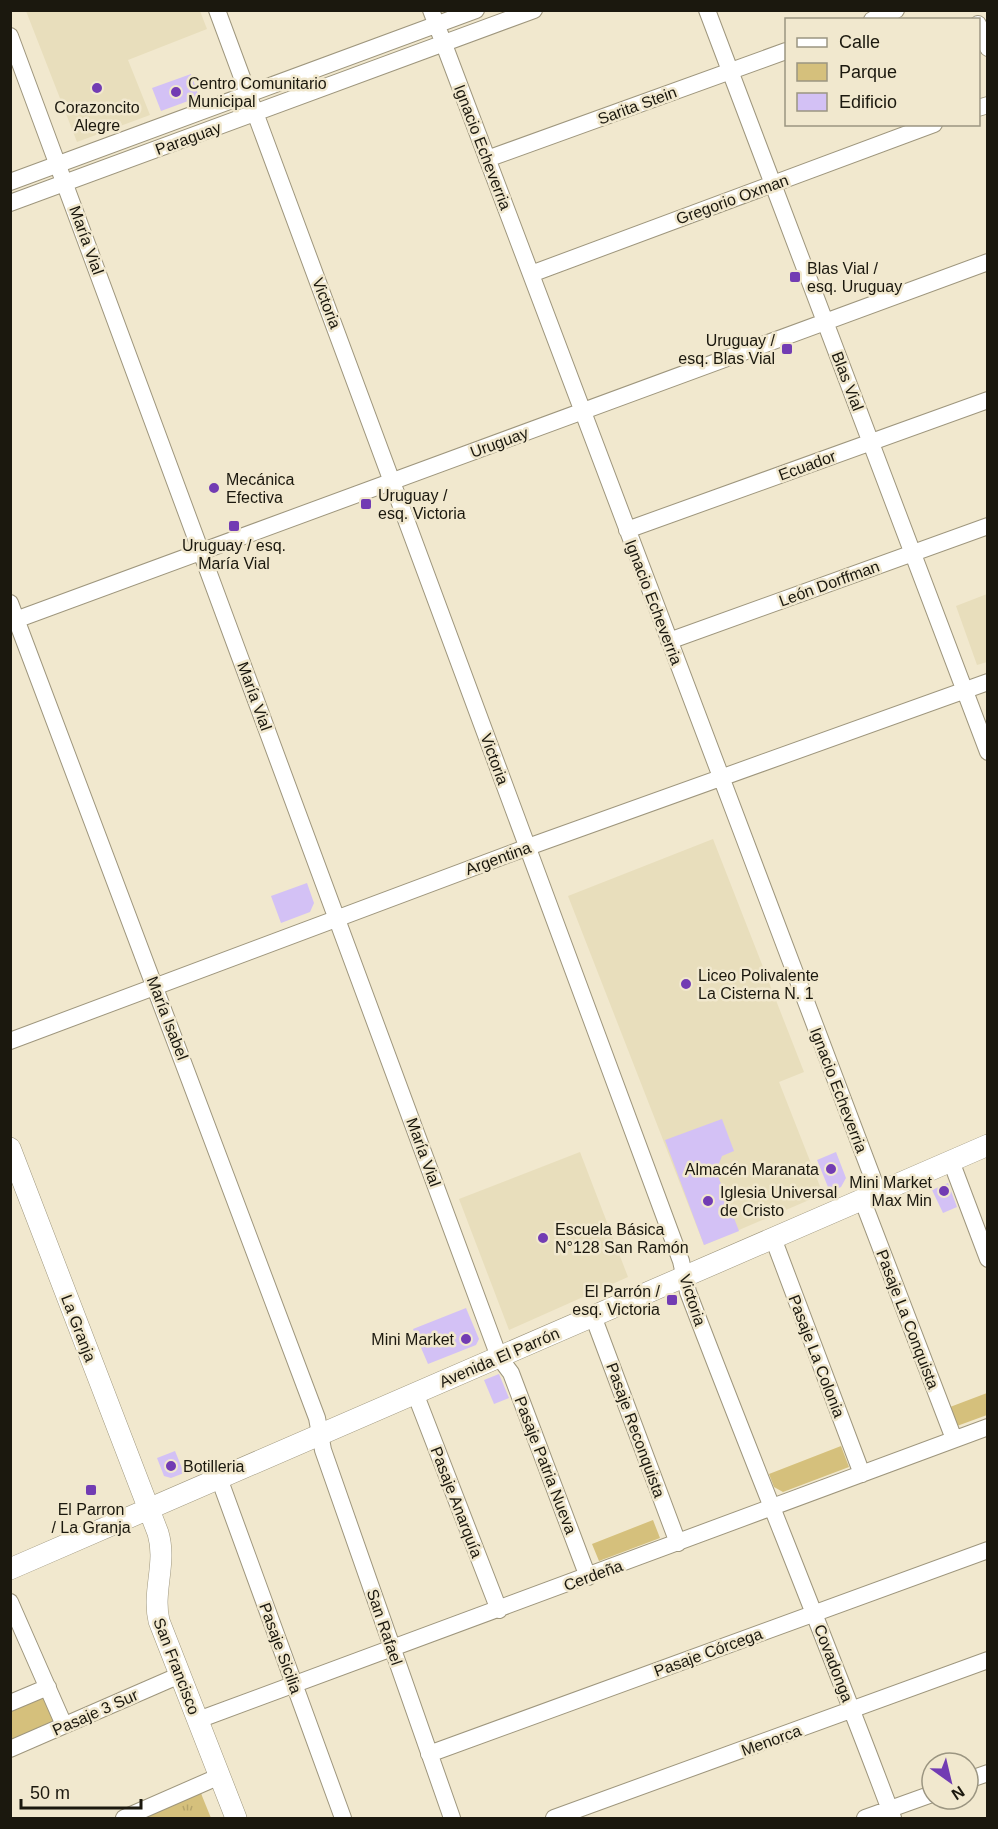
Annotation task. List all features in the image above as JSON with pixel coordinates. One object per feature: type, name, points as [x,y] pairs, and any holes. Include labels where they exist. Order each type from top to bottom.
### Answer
[{"type":"main road","name":"Avenida El Parrón","points":[[10,1569],[987,1145]]},
{"type":"main road","name":"La Granja","points":[[10,1148],[148,1509]]},
{"type":"main road","name":"San Francisco","points":[[148,1509],[162,1550],[157,1611],[236,1818]]},
{"type":"street","name":"Victoria","points":[[217,10],[394,481],[681,1261],[688,1292],[771,1509]]},
{"type":"street","name":"Paraguay","points":[[10,182],[249,95],[434,18],[476,10]]},
{"type":"street","name":"Paraguay","points":[[10,203],[534,10]]},
{"type":"street","name":"Blas Vial","points":[[707,10],[987,752]]},
{"type":"street","points":[[877,18],[896,10]]},
{"type":"street","name":"Ignacio Echeverria","points":[[434,18],[721,778],[870,1196]]},
{"type":"street","points":[[980,29],[987,48]]},
{"type":"street","name":"María Vial","points":[[10,36],[500,1357]]},
{"type":"street","name":"Sarita Stein","points":[[487,159],[785,51]]},
{"type":"street","name":"Gregorio Oxman","points":[[531,274],[929,126]]},
{"type":"street","name":"Uruguay","points":[[14,621],[826,323],[987,261]]},
{"type":"street","name":"Ecuador","points":[[627,530],[987,400]]},
{"type":"street","name":"León Dorffman","points":[[669,641],[987,526]]},
{"type":"street","name":"María Isabel","points":[[10,603],[14,621],[156,986],[317,1418],[320,1434]]},
{"type":"street","name":"Argentina","points":[[10,1041],[528,847],[987,682]]},
{"type":"street","points":[[951,1161],[987,1259]]},
{"type":"street","name":"Pasaje La Conquista","points":[[870,1196],[954,1439]]},
{"type":"street","name":"Pasaje La Colonia","points":[[773,1238],[862,1474]]},
{"type":"street","name":"Pasaje Reconquista","points":[[593,1316],[678,1543]]},
{"type":"street","name":"Pasaje Patria Nueva","points":[[500,1357],[511,1373],[588,1577]]},
{"type":"street","name":"Pasaje Anarquía","points":[[415,1393],[499,1610]]},
{"type":"street","name":"Cerdeña","points":[[198,1720],[987,1427]]},
{"type":"street","name":"San Rafael","points":[[320,1434],[323,1450],[452,1818]]},
{"type":"street","name":"Pasaje Sicilia","points":[[219,1478],[343,1818]]},
{"type":"street","name":"Covadonga","points":[[771,1509],[815,1612],[891,1814]]},
{"type":"street","name":"Pasaje Córcega","points":[[429,1754],[987,1550]]},
{"type":"street","points":[[10,1602],[64,1725]]},
{"type":"street","name":"Menorca","points":[[554,1818],[987,1660]]},
{"type":"street","name":"Pasaje 3 Sur","points":[[10,1749],[180,1675]]},
{"type":"street","points":[[10,1704],[48,1687]]},
{"type":"street","points":[[124,1818],[219,1776]]},
{"type":"street","points":[[866,1818],[891,1814],[920,1800]]},
{"type":"shaded area","name":"Corazoncito Alegre","points":[[26,11],[200,11],[207,29],[128,60],[150,115],[77,142]]},
{"type":"shaded area","points":[[987,594],[987,662],[977,665],[956,606]]},
{"type":"shaded area","name":"Liceo Polivalente La Cisterna N. 1","points":[[713,839],[804,1072],[779,1082],[823,1194],[704,1245],[568,896]]},
{"type":"shaded area","name":"Escuela Básica N°128 San Ramón","points":[[580,1152],[628,1277],[509,1330],[459,1199]]},
{"type":"green space","points":[[987,1393],[987,1415],[957,1426],[950,1407]]},
{"type":"green space","points":[[841,1446],[849,1467],[783,1492],[774,1487],[769,1474]]},
{"type":"green space","points":[[653,1520],[660,1538],[599,1561],[592,1544]]},
{"type":"green space","points":[[45,1694],[58,1723],[11,1744],[10,1709]]},
{"type":"green space","points":[[200,1791],[211,1818],[138,1818]]},
{"type":"building","name":"Centro Comunitario Municipal","points":[[191,74],[199,97],[161,111],[152,88]]},
{"type":"building","points":[[307,883],[314,903],[310,912],[281,923],[271,896]]},
{"type":"building","name":"Iglesia Universal de Cristo","points":[[722,1119],[734,1151],[722,1156],[716,1171],[739,1231],[704,1245],[665,1140]]},
{"type":"building","name":"Almacén Maranata","points":[[836,1152],[846,1178],[841,1187],[830,1192],[817,1160]]},
{"type":"building","points":[[948,1183],[957,1207],[943,1213],[932,1190]]},
{"type":"building","points":[[466,1308],[479,1339],[476,1345],[428,1364],[413,1329]]},
{"type":"building","points":[[499,1374],[509,1398],[494,1404],[484,1380]]},
{"type":"building","name":"Botilleria","points":[[175,1451],[184,1473],[171,1478],[164,1476],[157,1458]]},
{"type":"place","name":"Corazoncito Alegre","points":[[97,88]]},
{"type":"place","name":"Centro Comunitario Municipal","points":[[176,92]]},
{"type":"place","name":"Blas Vial / esq. Uruguay","points":[[795,277]]},
{"type":"place","name":"Uruguay / esq. Blas Vial","points":[[787,349]]},
{"type":"place","name":"Mecánica Efectiva","points":[[214,488]]},
{"type":"place","name":"Uruguay / esq. Victoria","points":[[366,504]]},
{"type":"place","name":"Uruguay / esq. María Vial","points":[[234,526]]},
{"type":"place","name":"Liceo Polivalente La Cisterna N. 1","points":[[686,984]]},
{"type":"place","name":"Almacén Maranata","points":[[831,1169]]},
{"type":"place","name":"Mini Market Max Min","points":[[944,1191]]},
{"type":"place","name":"Iglesia Universal de Cristo","points":[[708,1201]]},
{"type":"place","name":"Escuela Básica N°128 San Ramón","points":[[543,1238]]},
{"type":"place","name":"El Parrón / esq. Victoria","points":[[672,1300]]},
{"type":"place","name":"Mini Market","points":[[466,1339]]},
{"type":"place","name":"Botilleria","points":[[171,1466]]},
{"type":"place","name":"El Parron / La Granja","points":[[91,1490]]}]
